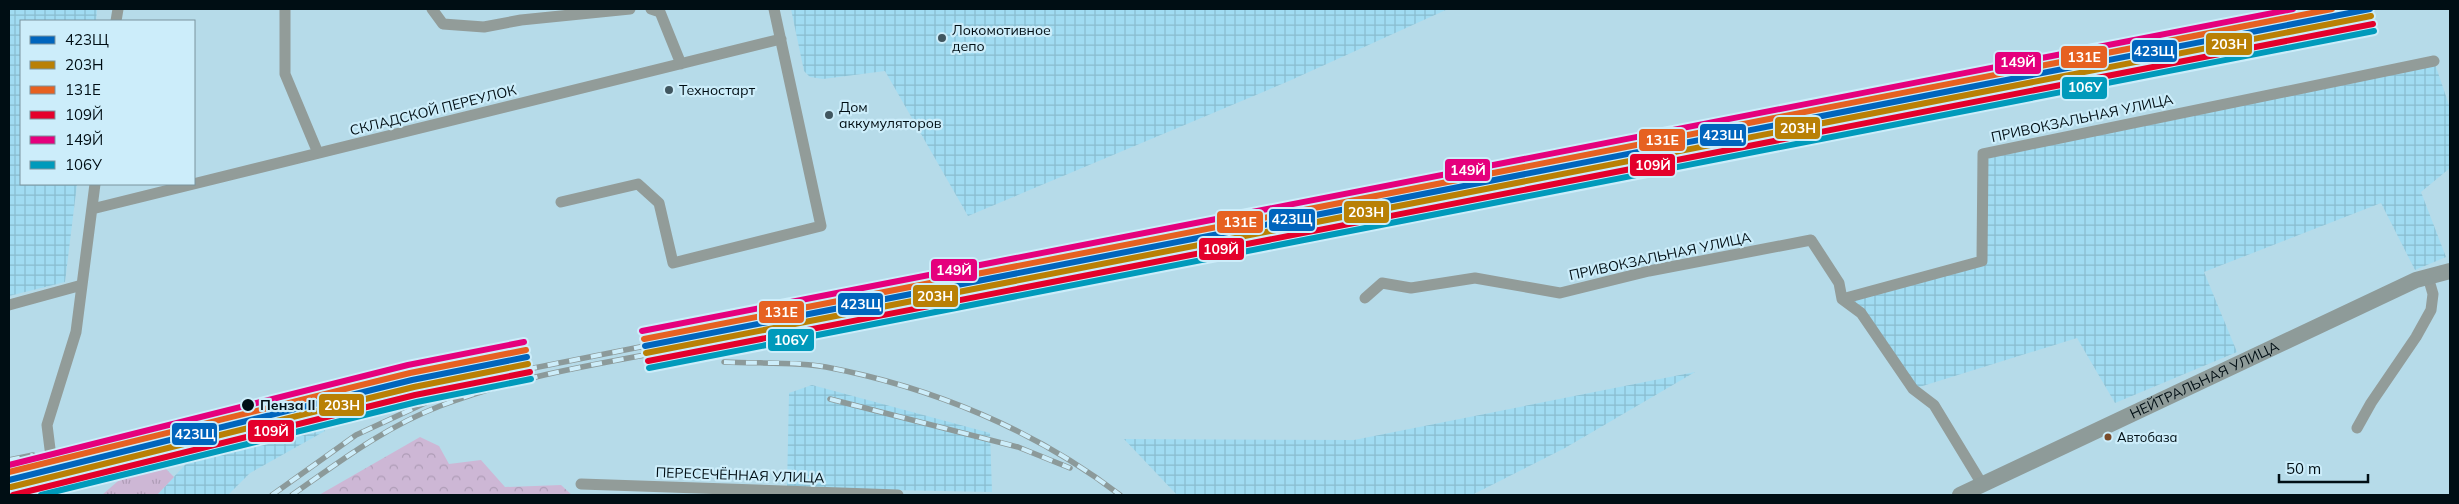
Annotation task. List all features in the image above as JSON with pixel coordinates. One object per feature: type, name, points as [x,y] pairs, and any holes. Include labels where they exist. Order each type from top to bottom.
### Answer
[{"type":"main road","name":"НЕЙТРАЛЬНАЯ УЛИЦА","points":[[1960,495],[2408,284],[2450,271]]},
{"type":"street","points":[[285,9],[285,74],[318,153]]},
{"type":"street","points":[[432,9],[443,24],[484,28],[521,20],[630,9]]},
{"type":"street","points":[[651,9],[660,12],[681,64]]},
{"type":"street","points":[[561,202],[638,184],[659,203],[673,263],[821,226],[774,9]]},
{"type":"street","name":"СКЛАДСКОЙ ПЕРЕУЛОК","points":[[195,183],[780,39]]},
{"type":"street","name":"ПРИВОКЗАЛЬНАЯ УЛИЦА","points":[[1365,298],[1382,283],[1411,288],[1475,278],[1560,293],[1649,271],[1811,240],[1839,283],[1842,299],[1982,261],[1983,154],[2434,61]]},
{"type":"street","points":[[60,495],[50,449],[48,425],[76,332],[95,185]]},
{"type":"street","name":"СКЛАДСКОЙ ПЕРЕУЛОК","points":[[92,209],[189,185]]},
{"type":"street","points":[[2357,428],[2371,403],[2416,337],[2431,310],[2433,294],[2428,277]]},
{"type":"street","points":[[9,305],[82,284]]},
{"type":"street","points":[[1842,299],[1861,313],[1913,389],[1934,405],[1982,484]]},
{"type":"street","name":"ПЕРЕСЕЧЁННАЯ УЛИЦА","points":[[581,484],[898,495]]},
{"type":"shaded area","points":[[9,9],[97,9],[96,20],[20,20],[20,185],[77,185],[65,282],[9,296]]},
{"type":"shaded area","points":[[791,9],[1448,9],[1289,81],[968,216],[885,71],[823,79],[810,77],[804,71]]},
{"type":"shaded area","points":[[2434,61],[2450,108],[2450,168],[2421,192],[2446,257],[2415,270],[2381,203],[2204,272],[2237,352],[2115,403],[2077,338],[1913,389],[1861,313],[1842,299],[1982,261],[1983,154]]},
{"type":"shaded area","points":[[1695,372],[1565,448],[1472,495],[1177,495],[1124,439],[1354,440]]},
{"type":"shaded area","points":[[812,385],[990,433],[992,492],[787,488],[789,393]]},
{"type":"shaded area","points":[[313,413],[325,431],[250,473],[228,495],[157,495],[198,451],[229,432]]},
{"type":"shaded area","points":[[41,481],[44,495],[9,495],[9,489]]},
{"type":"green space","points":[[420,437],[439,446],[449,464],[481,460],[505,487],[561,485],[572,495],[319,495]]},
{"type":"green space","points":[[164,467],[174,477],[157,495],[102,495],[133,468]]},
{"type":"railway","points":[[292,495],[363,446],[400,424],[420,414],[468,396],[524,380],[581,367],[934,301]]},
{"type":"railway","points":[[272,495],[356,435],[436,398],[508,373],[645,346]]},
{"type":"railway","points":[[724,362],[814,365],[905,386],[981,414],[1018,431],[1053,450],[1120,495]]},
{"type":"railway","points":[[830,399],[1018,447],[1070,468]]},
{"type":"railway","points":[[9,460],[33,455]]},
{"type":"transit line","name":"149Й","points":[[642,331],[2293,9]]},
{"type":"transit line","name":"131Е","points":[[644,339],[2332,9]]},
{"type":"transit line","name":"423Щ","points":[[645,346],[2370,9]]},
{"type":"transit line","name":"203Н","points":[[646,353],[2371,16]]},
{"type":"transit line","name":"109Й","points":[[648,361],[2373,24]]},
{"type":"transit line","name":"106У","points":[[649,368],[2374,31]]},
{"type":"transit line","name":"149Й","points":[[9,465],[408,365],[524,342]]},
{"type":"transit line","name":"131Е","points":[[9,472],[410,373],[526,350]]},
{"type":"transit line","name":"423Щ","points":[[9,480],[412,380],[527,357]]},
{"type":"transit line","name":"203Н","points":[[11,487],[414,387],[528,364]]},
{"type":"transit line","name":"109Й","points":[[13,495],[415,395],[530,372]]},
{"type":"transit line","name":"106У","points":[[41,495],[417,402],[531,379]]},
{"type":"place","name":"Локомотивное депо","points":[[942,38]]},
{"type":"place","name":"Техностарт","points":[[669,90]]},
{"type":"place","name":"Дом аккумуляторов","points":[[829,115]]},
{"type":"place","name":"Пенза II","points":[[248,405]]},
{"type":"place","name":"Автобаза","points":[[2108,437]]}]
